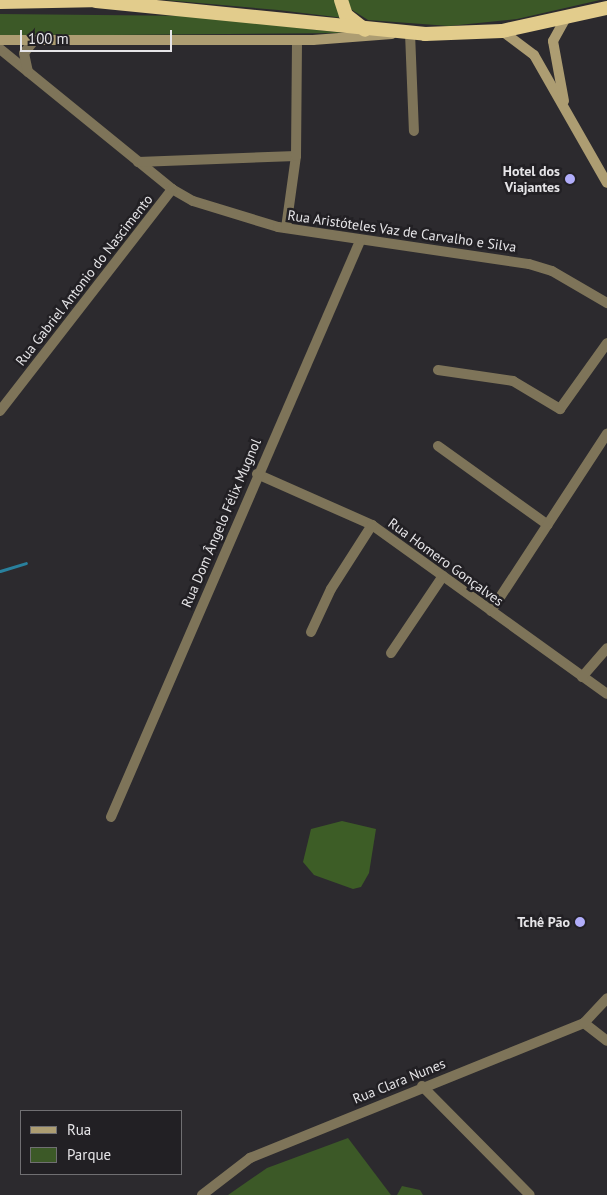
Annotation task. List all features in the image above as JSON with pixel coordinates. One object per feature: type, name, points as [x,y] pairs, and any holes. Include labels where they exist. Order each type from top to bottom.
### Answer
[{"type":"highway","points":[[341,0],[346,15],[366,30]]},
{"type":"highway","points":[[0,2],[101,1],[404,33],[502,31],[607,8]]},
{"type":"main road","points":[[566,18],[554,33],[553,51],[566,112]]},
{"type":"main road","points":[[502,31],[534,55],[607,183]]},
{"type":"main road","points":[[0,40],[33,42],[297,40],[404,33]]},
{"type":"street","points":[[404,33],[414,131]]},
{"type":"street","points":[[286,228],[296,156],[297,40]]},
{"type":"street","points":[[28,72],[24,59],[33,42]]},
{"type":"street","name":"Rua Aristóteles Vaz de Carvalho e Silva","points":[[0,49],[172,189],[218,211],[286,228],[360,241],[529,264],[552,271],[607,304]]},
{"type":"street","points":[[138,162],[296,156]]},
{"type":"street","name":"Rua Gabriel Antonio do Nascimento","points":[[0,411],[172,189]]},
{"type":"street","name":"Rua Dom Ângelo Félix Mugnol","points":[[111,817],[257,474],[360,241]]},
{"type":"street","points":[[438,370],[512,381],[553,408],[565,407],[607,344]]},
{"type":"street","points":[[491,611],[607,434]]},
{"type":"street","points":[[438,446],[548,524]]},
{"type":"street","name":"Rua Homero Gonçalves","points":[[257,474],[372,525],[607,694]]},
{"type":"street","points":[[311,632],[331,589],[372,525]]},
{"type":"street","points":[[391,653],[442,576]]},
{"type":"street","points":[[582,677],[607,648]]},
{"type":"street","name":"Rua Clara Nunes","points":[[202,1195],[250,1158],[422,1086],[584,1023],[607,998]]},
{"type":"street","points":[[584,1023],[607,1041]]},
{"type":"street","points":[[422,1086],[530,1195]]},
{"type":"green space","points":[[165,0],[334,0],[344,18],[278,10]]},
{"type":"green space","points":[[347,0],[600,0],[517,19],[449,26],[368,20],[349,8]]},
{"type":"green space","points":[[0,14],[197,16],[344,33],[0,36]]},
{"type":"green space","points":[[342,821],[376,829],[369,873],[361,887],[353,889],[314,875],[303,862],[311,829]]},
{"type":"green space","points":[[348,1138],[391,1195],[228,1195],[267,1168]]},
{"type":"green space","points":[[402,1186],[420,1190],[423,1195],[397,1195]]},
{"type":"waterway","points":[[0,571],[26,563]]},
{"type":"place","name":"Hotel dos Viajantes","points":[[570,179]]},
{"type":"place","name":"Tchê Pão","points":[[580,922]]}]
